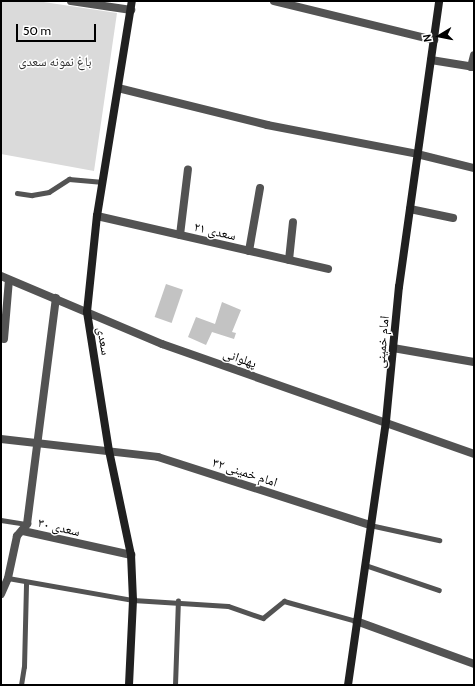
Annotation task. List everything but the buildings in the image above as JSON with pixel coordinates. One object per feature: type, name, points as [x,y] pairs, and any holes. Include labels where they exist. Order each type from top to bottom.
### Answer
[{"type":"main road","name":"سعدی","points":[[129,685],[133,600],[131,555],[110,451],[88,312],[97,216],[132,1]]},
{"type":"main road","name":"امام خمینی","points":[[348,685],[364,564],[386,421],[393,348],[410,209],[439,1]]},
{"type":"street","points":[[71,1],[131,10]]},
{"type":"street","points":[[274,1],[434,40]]},
{"type":"street","points":[[431,60],[473,67],[474,55]]},
{"type":"street","points":[[118,88],[267,125],[418,154],[474,168]]},
{"type":"street","points":[[180,235],[188,169]]},
{"type":"street","points":[[248,251],[260,188]]},
{"type":"street","points":[[410,209],[453,218]]},
{"type":"street","name":"سعدی ۲۱","points":[[97,216],[328,269]]},
{"type":"street","points":[[288,260],[293,222]]},
{"type":"street","name":"پهلوانی","points":[[1,276],[162,344],[386,421],[474,454]]},
{"type":"street","points":[[4,339],[9,280]]},
{"type":"street","name":"سعدی ۳۰","points":[[56,298],[38,443],[25,527],[131,555]]},
{"type":"street","points":[[393,348],[474,362]]},
{"type":"street","name":"امام خمینی ۳۲","points":[[1,439],[158,457],[370,525]]},
{"type":"street","points":[[1,594],[8,578],[17,536],[25,527]]},
{"type":"street","points":[[356,621],[474,664]]},
{"type":"lane","points":[[17,193],[32,195],[49,192],[69,179],[103,182]]},
{"type":"lane","points":[[1,520],[25,527]]},
{"type":"lane","points":[[370,525],[439,540]]},
{"type":"lane","points":[[364,564],[439,590]]},
{"type":"lane","points":[[8,578],[26,583],[133,600],[178,601],[228,606],[264,618],[284,601],[356,621]]},
{"type":"lane","points":[[21,685],[24,667],[26,583]]},
{"type":"lane","points":[[175,685],[178,601]]},
{"type":"green space","name":"باغ نمونه سعدی","points":[[1,1],[37,1],[117,13],[94,171],[1,154]]}]
